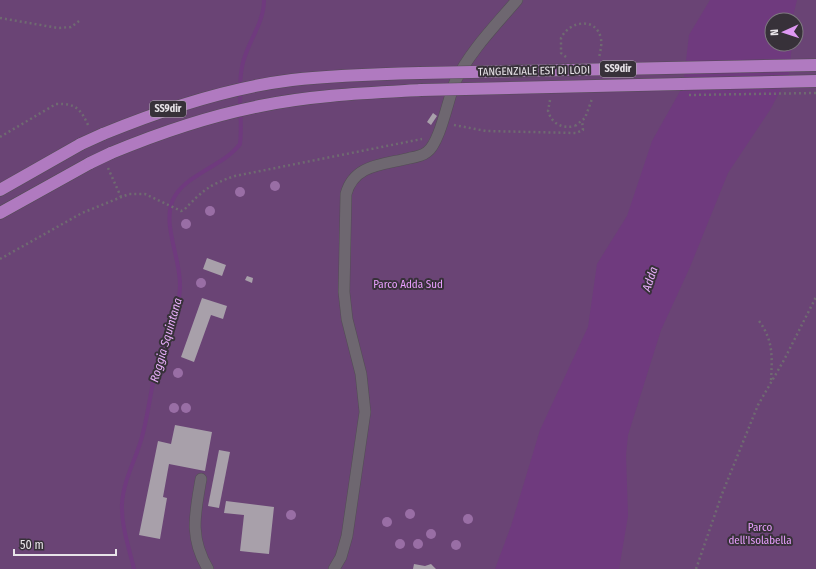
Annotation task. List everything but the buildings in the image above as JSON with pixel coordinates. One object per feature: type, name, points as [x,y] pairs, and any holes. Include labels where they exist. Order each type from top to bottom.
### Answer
[{"type":"highway","name":"TANGENZIALE EST DI LODI","points":[[0,190],[81,144],[160,112],[242,90],[291,80],[420,73],[816,65]]},
{"type":"highway","name":"TANGENZIALE EST DI LODI","points":[[0,213],[90,163],[111,153],[176,128],[242,110],[327,96],[421,90],[816,81]]},
{"type":"street","points":[[334,569],[343,552],[347,536],[365,412],[361,374],[347,319],[344,298],[346,194],[349,184],[360,171],[420,156],[431,149],[442,123],[455,83],[467,61],[517,0]]},
{"type":"street","points":[[201,479],[194,517],[194,535],[197,548],[208,569]]},
{"type":"path","points":[[0,18],[58,28],[71,27],[78,21]]},
{"type":"path","points":[[570,59],[561,53],[561,38],[564,32],[576,24],[582,23],[591,26]]},
{"type":"path","points":[[683,95],[816,93]]},
{"type":"path","points":[[589,97],[597,96]]},
{"type":"path","points":[[552,98],[549,101],[548,111],[553,122],[565,127],[575,126]]},
{"type":"path","points":[[442,123],[486,131],[576,133],[583,130],[582,121]]},
{"type":"path","points":[[0,259],[82,212],[129,194],[145,194],[177,211],[184,210],[200,193],[210,186],[235,176],[437,136]]},
{"type":"path","points":[[696,569],[730,474],[758,405],[816,297]]},
{"type":"path","points":[[758,321],[768,333],[772,357],[771,383]]},
{"type":"green space","name":"Parco Adda Sud","points":[[0,0],[816,0],[816,569],[0,569]]},
{"type":"water","name":"Adda","points":[[710,0],[797,0],[794,12],[764,12],[764,52],[791,52],[789,74],[770,110],[728,173],[690,267],[661,330],[628,435],[626,455],[628,516],[619,569],[495,569],[511,526],[540,430],[588,327],[597,264],[627,216],[652,141],[683,86],[689,35]]},
{"type":"waterway","name":"Roggia Squintana","points":[[134,569],[124,528],[122,504],[125,487],[144,428],[158,360],[175,313],[179,297],[179,273],[170,224],[172,202],[184,185],[224,159],[240,144],[240,86],[242,67],[247,50],[261,18],[264,0]]},
{"type":"park label","name":"Parco dell'Isolabella","points":[[760,533]]}]
